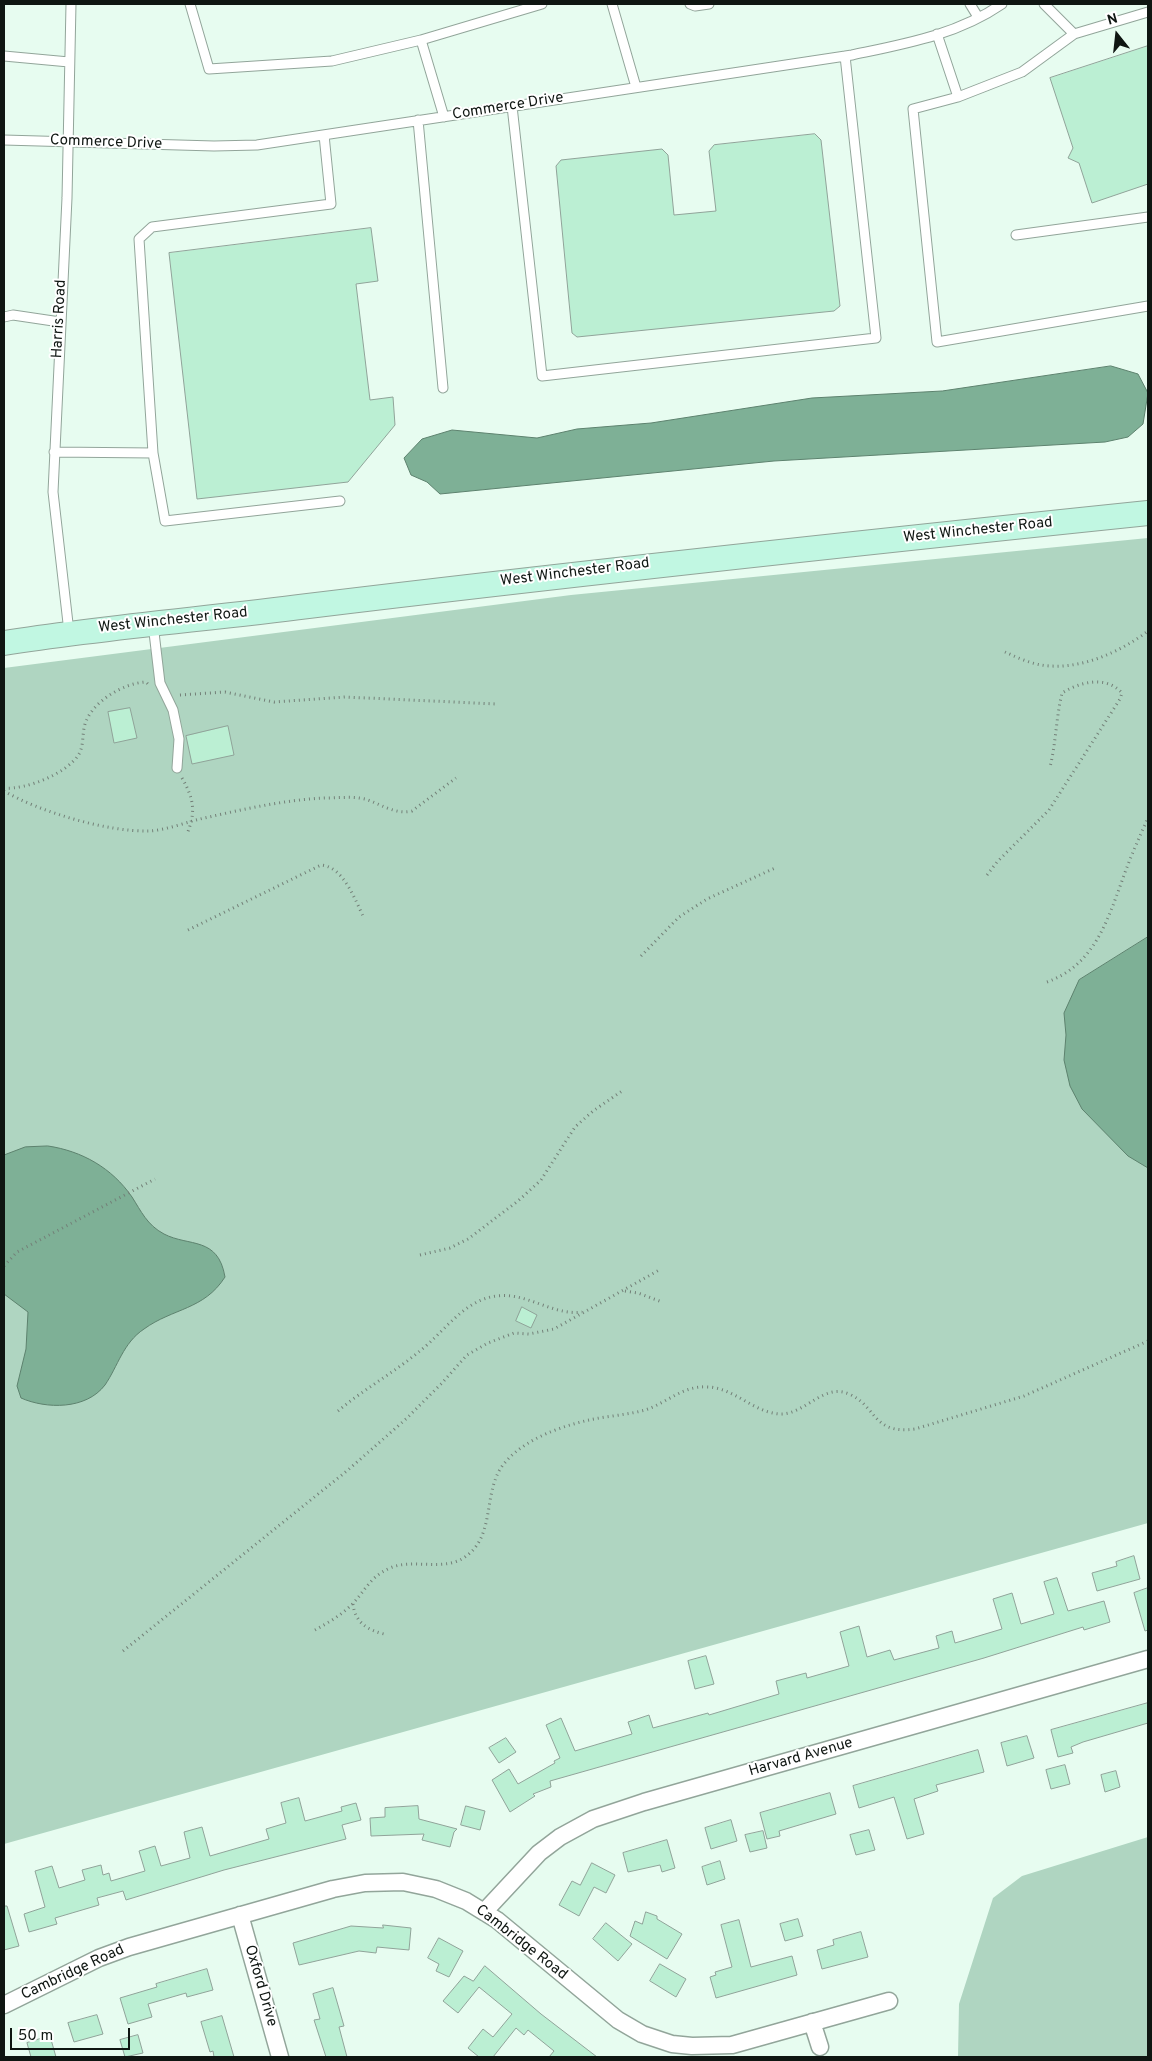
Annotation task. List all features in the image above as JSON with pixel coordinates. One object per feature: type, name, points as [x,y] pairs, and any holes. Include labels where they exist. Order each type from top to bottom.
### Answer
[{"type":"main road","name":"West Winchester Road","points":[[4,643],[70,632],[153,624],[627,567],[1148,513]]},
{"type":"street","name":"Harvard Avenue","points":[[484,1912],[539,1852],[593,1819],[663,1797],[1148,1659]]},
{"type":"street","name":"Cambridge Road","points":[[4,2005],[99,1958],[129,1947],[333,1889],[385,1881],[436,1888],[466,1900],[484,1912],[618,2020],[650,2036],[672,2044],[714,2047],[732,2045],[889,2001]]},
{"type":"street","name":"Oxford Drive","points":[[240,1915],[280,2057]]},
{"type":"street","points":[[812,2022],[820,2047]]},
{"type":"lane","name":"Harris Road","points":[[70,4],[67,198],[53,492],[70,632]]},
{"type":"lane","points":[[190,4],[208,70],[332,61],[421,40],[542,4]]},
{"type":"lane","points":[[612,4],[636,88]]},
{"type":"lane","points":[[690,4],[695,6],[709,4]]},
{"type":"lane","points":[[970,4],[978,17]]},
{"type":"lane","name":"Commerce Drive","points":[[4,140],[214,146],[257,145],[845,56],[918,42],[960,27],[1002,4]]},
{"type":"lane","points":[[1044,4],[1074,34]]},
{"type":"lane","points":[[1148,12],[1074,34],[1022,72],[958,97],[913,109],[937,342],[1148,306]]},
{"type":"lane","points":[[937,34],[958,97]]},
{"type":"lane","points":[[421,40],[444,117]]},
{"type":"lane","points":[[4,56],[69,62]]},
{"type":"lane","points":[[512,106],[542,376],[876,338],[845,56]]},
{"type":"lane","points":[[418,120],[443,388]]},
{"type":"lane","points":[[324,135],[332,204],[152,226],[139,239],[153,453],[165,521],[340,501]]},
{"type":"lane","points":[[1016,235],[1148,217]]},
{"type":"lane","points":[[4,317],[13,314],[60,322]]},
{"type":"lane","points":[[54,452],[153,453]]},
{"type":"lane","points":[[153,624],[160,683],[173,710],[179,739],[177,768]]},
{"type":"path","points":[[1005,652],[1038,665],[1060,667],[1099,658],[1133,642],[1148,631]]},
{"type":"path","points":[[987,875],[997,862],[1049,810],[1120,699],[1122,693],[1116,686],[1104,681],[1088,683],[1071,687],[1062,693],[1055,726],[1055,746],[1050,767]]},
{"type":"path","points":[[4,790],[34,784],[70,763],[78,755],[86,724],[93,710],[107,697],[137,682],[146,682],[165,692],[186,696],[208,692],[225,692],[274,702],[345,697],[497,704]]},
{"type":"path","points":[[177,768],[190,793],[192,821],[187,834]]},
{"type":"path","points":[[4,790],[44,810],[72,819],[126,829],[150,831],[251,808],[326,798],[350,797],[365,799],[405,812],[412,811],[456,778]]},
{"type":"path","points":[[1047,982],[1062,976],[1094,947],[1106,925],[1129,862],[1148,818]]},
{"type":"path","points":[[188,930],[321,864],[330,865],[338,871],[364,918]]},
{"type":"path","points":[[641,956],[679,917],[707,899],[775,868]]},
{"type":"path","points":[[420,1255],[450,1248],[468,1239],[518,1202],[540,1180],[575,1127],[592,1111],[622,1091]]},
{"type":"path","points":[[4,1266],[17,1252],[155,1179]]},
{"type":"path","points":[[123,1651],[348,1470],[406,1419],[467,1355],[488,1343],[514,1333],[529,1334],[554,1329],[661,1269]]},
{"type":"path","points":[[623,1291],[638,1292],[662,1302]]},
{"type":"path","points":[[338,1410],[421,1351],[467,1308],[482,1299],[499,1295],[534,1302],[565,1312],[586,1311]]},
{"type":"path","points":[[315,1630],[348,1609],[366,1585],[391,1568],[400,1565],[453,1562],[464,1557],[477,1545],[484,1530],[495,1482],[506,1461],[525,1446],[568,1425],[646,1410],[682,1390],[708,1387],[727,1393],[771,1413],[778,1414],[794,1411],[828,1393],[840,1392],[855,1398],[882,1423],[902,1431],[915,1429],[1024,1396],[1148,1341]]},
{"type":"path","points":[[353,1603],[354,1612],[361,1623],[371,1631],[384,1634]]},
{"type":"shaded area","points":[[1111,366],[1138,374],[1148,393],[1143,424],[1128,437],[1105,442],[774,461],[440,494],[427,482],[411,475],[404,458],[422,439],[452,430],[537,438],[577,429],[651,423],[812,398],[942,391]]},
{"type":"shaded area","points":[[1148,538],[1148,1523],[4,1844],[4,668],[571,595]]},
{"type":"shaded area","points":[[1148,937],[1148,1168],[1128,1156],[1082,1109],[1070,1086],[1064,1060],[1066,1035],[1064,1013],[1079,980]]},
{"type":"shaded area","points":[[48,1146],[73,1152],[106,1169],[124,1187],[153,1226],[164,1234],[209,1249],[216,1255],[225,1277],[208,1296],[155,1322],[137,1335],[126,1348],[110,1378],[97,1393],[77,1403],[65,1405],[42,1404],[21,1398],[17,1386],[26,1349],[28,1312],[4,1294],[4,1155],[25,1147]]},
{"type":"shaded area","points":[[1148,1837],[1148,2057],[958,2057],[959,2004],[993,1898],[1022,1876]]},
{"type":"building","points":[[1148,46],[1148,184],[1092,203],[1079,163],[1068,158],[1073,148],[1050,78]]},
{"type":"building","points":[[815,134],[821,140],[840,306],[834,311],[577,337],[572,333],[556,166],[561,160],[662,149],[668,155],[674,215],[716,211],[709,151],[714,145]]},
{"type":"building","points":[[371,228],[378,281],[356,284],[370,400],[393,397],[395,425],[348,482],[197,499],[169,253]]},
{"type":"building","points":[[130,708],[137,738],[114,743],[108,712]]},
{"type":"building","points":[[228,726],[234,755],[192,764],[186,736]]},
{"type":"building","points":[[522,1307],[537,1315],[531,1328],[516,1321]]},
{"type":"building","points":[[1134,1556],[1140,1579],[1097,1591],[1092,1573],[1117,1566],[1116,1562]]},
{"type":"building","points":[[1057,1578],[1068,1611],[1104,1601],[1110,1622],[1084,1630],[1083,1627],[984,1658],[550,1781],[551,1787],[533,1794],[535,1796],[510,1812],[492,1780],[509,1769],[518,1784],[555,1763],[554,1761],[560,1758],[546,1725],[561,1718],[575,1751],[632,1734],[628,1722],[649,1715],[653,1728],[708,1713],[709,1715],[779,1694],[776,1681],[806,1673],[807,1678],[849,1666],[840,1632],[859,1626],[867,1657],[890,1650],[894,1660],[939,1648],[936,1636],[952,1631],[955,1643],[1002,1629],[993,1599],[1012,1593],[1021,1624],[1054,1614],[1044,1582]]},
{"type":"building","points":[[1148,1588],[1148,1630],[1145,1631],[1134,1593]]},
{"type":"building","points":[[706,1656],[714,1684],[695,1689],[688,1661]]},
{"type":"building","points":[[1148,1703],[1148,1723],[1083,1742],[1071,1747],[1073,1753],[1058,1757],[1051,1730]]},
{"type":"building","points":[[1027,1736],[1034,1758],[1007,1766],[1001,1743]]},
{"type":"building","points":[[506,1738],[516,1752],[499,1763],[489,1748]]},
{"type":"building","points":[[978,1750],[984,1772],[936,1785],[938,1791],[914,1799],[924,1834],[907,1839],[894,1797],[859,1808],[853,1786]]},
{"type":"building","points":[[1065,1765],[1070,1784],[1051,1789],[1046,1770]]},
{"type":"building","points":[[1116,1771],[1120,1787],[1105,1792],[1101,1775]]},
{"type":"building","points":[[830,1793],[836,1814],[779,1831],[780,1836],[767,1839],[760,1813]]},
{"type":"building","points":[[299,1798],[305,1821],[342,1811],[341,1807],[356,1803],[361,1820],[342,1825],[346,1839],[224,1870],[126,1900],[123,1891],[97,1898],[99,1905],[55,1918],[57,1924],[29,1932],[24,1914],[45,1907],[35,1871],[52,1866],[59,1888],[85,1880],[82,1870],[101,1865],[103,1875],[109,1873],[111,1881],[145,1871],[139,1851],[155,1846],[161,1866],[190,1858],[184,1832],[202,1827],[210,1856],[269,1839],[266,1829],[286,1823],[281,1803]]},
{"type":"building","points":[[418,1806],[419,1819],[457,1829],[454,1832],[450,1847],[422,1840],[424,1834],[371,1836],[370,1818],[385,1817],[385,1808]]},
{"type":"building","points":[[466,1806],[485,1811],[480,1830],[461,1825]]},
{"type":"building","points":[[731,1820],[737,1841],[711,1849],[705,1828]]},
{"type":"building","points":[[869,1830],[875,1850],[856,1855],[850,1835]]},
{"type":"building","points":[[763,1831],[767,1848],[750,1852],[745,1835]]},
{"type":"building","points":[[667,1840],[675,1868],[662,1872],[660,1865],[628,1872],[623,1853]]},
{"type":"building","points":[[720,1861],[725,1879],[707,1885],[702,1867]]},
{"type":"building","points":[[592,1863],[615,1875],[606,1893],[594,1887],[579,1916],[559,1905],[572,1881],[580,1885]]},
{"type":"building","points":[[4,1906],[7,1906],[19,1946],[4,1950]]},
{"type":"building","points":[[646,1912],[657,1916],[657,1919],[682,1934],[667,1959],[630,1936],[635,1921],[642,1924]]},
{"type":"building","points":[[798,1919],[803,1936],[785,1941],[780,1924]]},
{"type":"building","points":[[739,1920],[751,1967],[792,1956],[797,1975],[716,1998],[710,1977],[716,1975],[715,1972],[732,1967],[721,1925]]},
{"type":"building","points":[[606,1923],[632,1944],[618,1961],[593,1939]]},
{"type":"building","points":[[383,1925],[411,1928],[409,1950],[377,1947],[376,1953],[359,1951],[299,1965],[293,1943],[351,1926],[383,1928]]},
{"type":"building","points":[[861,1932],[868,1957],[822,1969],[817,1950],[834,1945],[833,1940]]},
{"type":"building","points":[[439,1938],[463,1951],[449,1977],[436,1971],[439,1964],[428,1958]]},
{"type":"building","points":[[660,1964],[686,1979],[676,1997],[650,1981]]},
{"type":"building","points":[[485,1966],[541,2014],[597,2057],[549,2057],[554,2051],[528,2030],[524,2035],[516,2028],[493,2057],[479,2057],[468,2048],[483,2029],[493,2037],[512,2014],[479,1987],[458,2013],[443,2001],[464,1976],[473,1981]]},
{"type":"building","points":[[207,1969],[213,1990],[187,1997],[186,1993],[148,2004],[152,2017],[128,2024],[120,1998],[157,1987],[156,1984]]},
{"type":"building","points":[[333,1988],[344,2026],[339,2027],[347,2057],[326,2057],[314,2020],[320,2019],[313,1994]]},
{"type":"building","points":[[97,2015],[103,2034],[74,2042],[68,2023]]},
{"type":"building","points":[[222,2016],[234,2057],[214,2057],[213,2051],[210,2052],[201,2022]]},
{"type":"building","points":[[138,2035],[143,2053],[125,2057],[120,2040]]},
{"type":"building","points":[[50,2036],[56,2057],[31,2057],[27,2043]]}]
